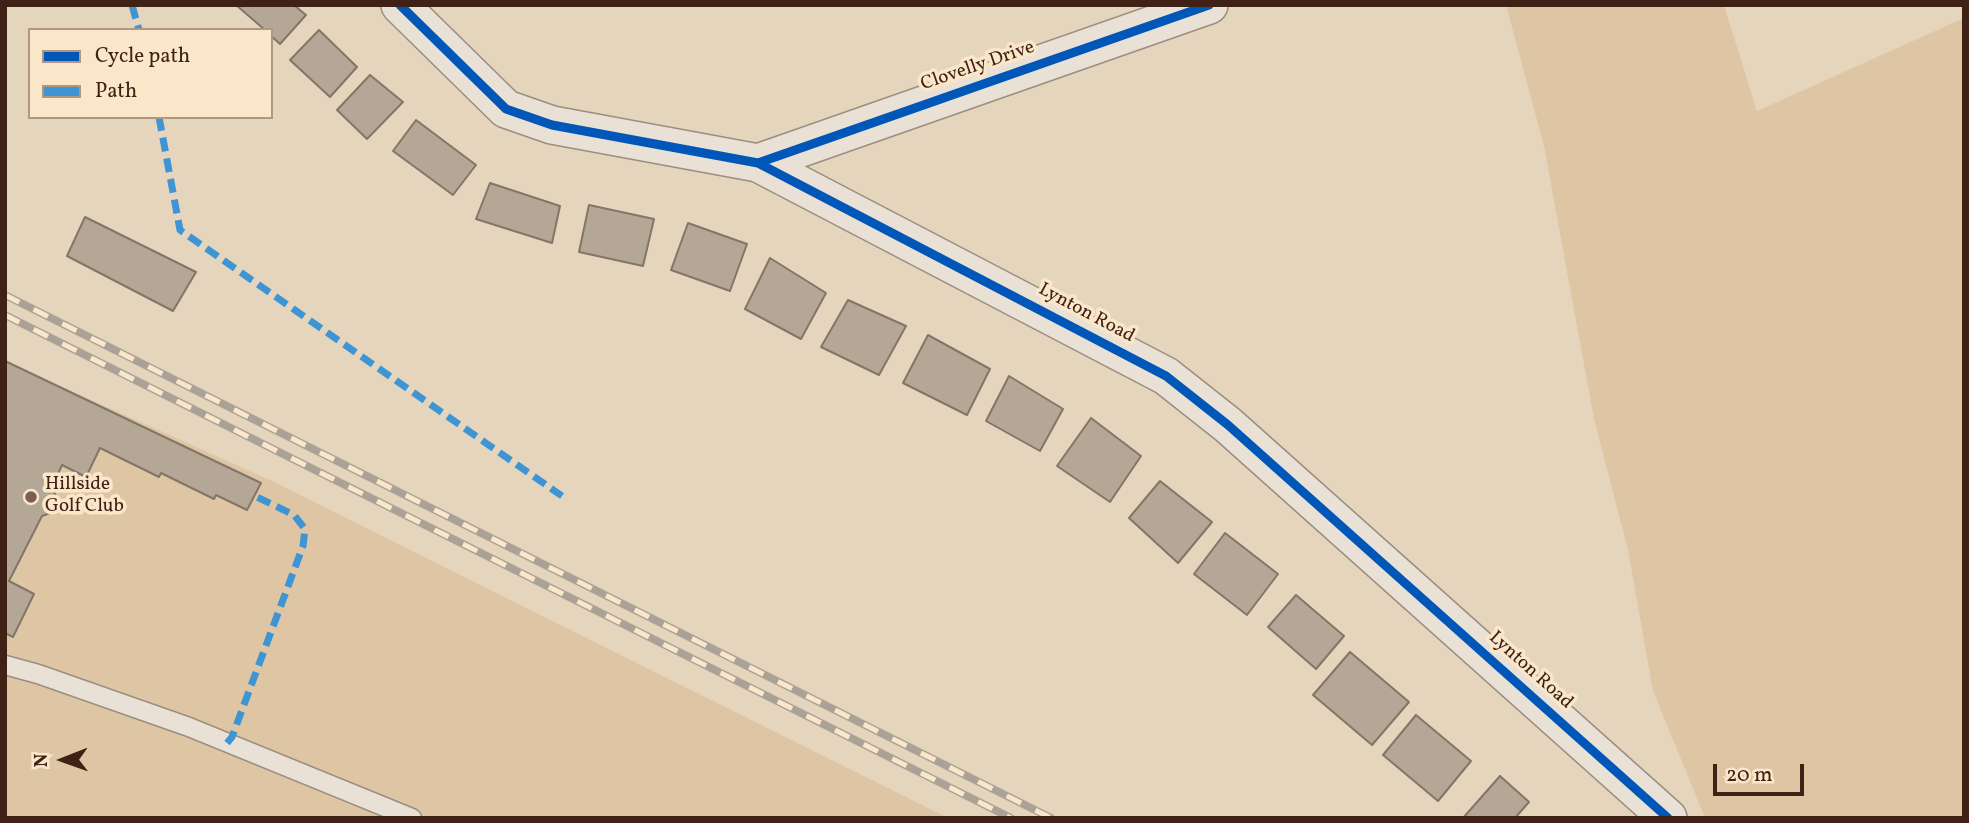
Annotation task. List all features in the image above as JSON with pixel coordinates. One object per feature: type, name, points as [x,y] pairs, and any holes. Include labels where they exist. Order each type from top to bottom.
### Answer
[{"type":"street","name":"Lynton Road","points":[[400,5],[506,109],[552,125],[758,163],[1166,376],[1228,425],[1668,818]]},
{"type":"street","name":"Clovelly Drive","points":[[758,163],[1209,5]]},
{"type":"lane","points":[[5,665],[189,727],[412,818]]},
{"type":"shaded area","points":[[1506,5],[1724,5],[1757,111],[1964,18],[1964,818],[1705,818],[1653,691],[1628,550],[1594,419],[1544,146]]},
{"type":"shaded area","name":"Hillside Golf Club","points":[[5,361],[274,482],[948,818],[5,818]]},
{"type":"building","points":[[236,5],[294,5],[306,15],[280,44],[273,38],[273,28],[263,28]]},
{"type":"building","points":[[319,30],[357,67],[330,97],[290,60]]},
{"type":"building","points":[[370,75],[403,102],[367,139],[337,110]]},
{"type":"building","points":[[416,120],[476,165],[453,195],[393,151]]},
{"type":"building","points":[[490,183],[560,206],[552,243],[476,219]]},
{"type":"building","points":[[589,205],[654,219],[643,266],[579,252]]},
{"type":"building","points":[[85,217],[196,272],[173,311],[67,256]]},
{"type":"building","points":[[688,223],[747,244],[730,291],[671,270]]},
{"type":"building","points":[[770,258],[826,293],[801,339],[745,309]]},
{"type":"building","points":[[848,300],[906,326],[879,375],[821,347]]},
{"type":"building","points":[[928,335],[990,369],[967,415],[903,383]]},
{"type":"building","name":"Hillside Golf Club","points":[[5,361],[261,483],[247,510],[216,495],[214,499],[161,473],[159,477],[100,448],[86,477],[62,465],[54,483],[58,485],[54,492],[58,501],[53,512],[42,516],[9,581],[34,594],[13,637],[5,633]]},
{"type":"building","points":[[1009,376],[1063,409],[1040,451],[986,421]]},
{"type":"building","points":[[1091,418],[1141,456],[1110,502],[1057,466]]},
{"type":"building","points":[[1160,481],[1212,522],[1178,563],[1129,518]]},
{"type":"building","points":[[1225,533],[1278,574],[1247,615],[1194,574]]},
{"type":"building","points":[[1296,595],[1344,636],[1316,669],[1268,627]]},
{"type":"building","points":[[1350,652],[1409,702],[1372,745],[1313,695]]},
{"type":"building","points":[[1416,715],[1471,761],[1438,801],[1383,755]]},
{"type":"building","points":[[1500,776],[1529,802],[1515,818],[1463,818]]},
{"type":"railway","points":[[5,295],[1051,818]]},
{"type":"railway","points":[[5,315],[1011,818]]},
{"type":"marked path","points":[[132,5],[138,28]]},
{"type":"marked path","points":[[159,119],[180,230],[562,496]]},
{"type":"marked path","points":[[227,743],[232,737],[303,546],[305,529],[294,515],[257,497]]},
{"type":"cycle path","points":[[400,5],[506,109],[552,125],[758,163],[1166,376],[1228,425],[1668,818]]},
{"type":"cycle path","points":[[758,163],[1209,5]]},
{"type":"place","name":"Hillside Golf Club","points":[[31,497]]}]
